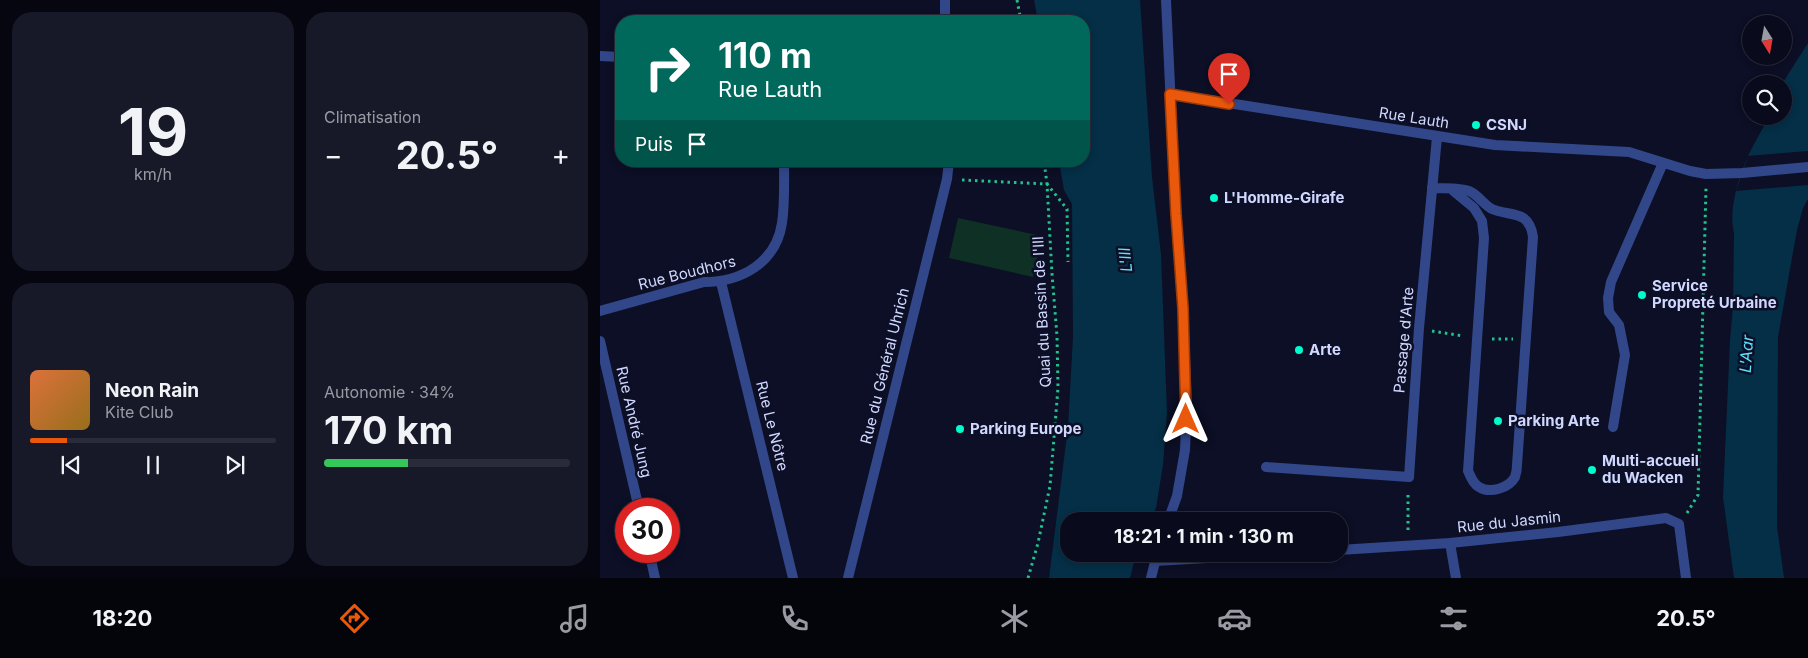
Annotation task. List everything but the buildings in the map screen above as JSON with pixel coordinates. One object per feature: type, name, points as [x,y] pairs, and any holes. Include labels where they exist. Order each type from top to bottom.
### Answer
[{"type":"street","points":[[945,0],[945,15]]},
{"type":"street","points":[[1166,0],[1187,404],[1186,450],[1177,496],[1171,512]]},
{"type":"street","points":[[600,56],[615,57]]},
{"type":"street","name":"Rue Lauth","points":[[1170,94],[1437,137],[1495,144],[1629,152],[1690,171],[1706,174],[1808,167]]},
{"type":"street","name":"Passage d'Arte","points":[[1409,477],[1419,328],[1437,137]]},
{"type":"street","points":[[1613,427],[1625,356],[1619,325],[1609,312],[1608,298],[1611,282],[1663,163]]},
{"type":"street","name":"Rue Boudhors","points":[[600,311],[704,282],[721,282],[741,276],[755,268],[773,248],[778,238],[782,223],[784,167]]},
{"type":"street","name":"Rue du Général Uhrich","points":[[848,578],[949,167]]},
{"type":"street","points":[[1432,188],[1464,189],[1472,192],[1491,208],[1516,213],[1525,219],[1532,228],[1533,236],[1517,465],[1515,477],[1506,485],[1494,490],[1480,488],[1473,481],[1468,471],[1484,238],[1482,221],[1474,208],[1451,190]]},
{"type":"street","name":"Rue Le Nôtre","points":[[721,282],[794,578]]},
{"type":"street","name":"Rue André Jung","points":[[600,341],[636,498]]},
{"type":"street","points":[[1266,467],[1409,477]]},
{"type":"street","name":"Rue du Jasmin","points":[[1348,549],[1450,543],[1666,518],[1680,524]]},
{"type":"street","points":[[1680,524],[1686,578]]},
{"type":"street","points":[[1450,543],[1456,578]]},
{"type":"street","points":[[1151,578],[1155,562]]},
{"type":"street","points":[[651,563],[655,578]]},
{"type":"path","points":[[1017,0],[1020,15]]},
{"type":"path","name":"Quai du Bassin de l'Ill","points":[[1028,578],[1038,544],[1050,486],[1058,388],[1057,336],[1045,167]]},
{"type":"path","points":[[1680,524],[1698,495],[1706,174]]},
{"type":"path","points":[[947,179],[1047,184],[1067,209],[1068,262]]},
{"type":"path","points":[[1408,546],[1409,477]]},
{"type":"green space","points":[[958,218],[1042,236],[1033,277],[949,258]]},
{"type":"water","name":"L'Ill","points":[[1034,0],[1140,0],[1152,177],[1161,254],[1167,412],[1163,465],[1154,512],[1060,512],[1060,562],[1134,562],[1130,578],[1049,578],[1068,427],[1073,337],[1072,204],[1064,190],[1060,167],[1090,167],[1090,15],[1037,15]]},
{"type":"water","name":"L'Aar","points":[[1808,43],[1808,199],[1803,208],[1797,230],[1778,337],[1777,526],[1784,578],[1734,578],[1723,497],[1733,306],[1733,203],[1745,162],[1764,125],[1792,125],[1792,75],[1788,75]]},
{"type":"pier","points":[[1808,151],[1808,185],[1736,191],[1748,156]]},
{"type":"place","name":"CSNJ","points":[[1476,125]]},
{"type":"place","name":"L'Homme-Girafe","points":[[1214,198]]},
{"type":"place","name":"Service Propreté Urbaine","points":[[1642,295]]},
{"type":"place","name":"Arte","points":[[1299,350]]},
{"type":"place","name":"Parking Arte","points":[[1498,421]]},
{"type":"place","name":"Parking Europe","points":[[960,429]]},
{"type":"place","name":"Multi-accueil du Wacken","points":[[1592,470]]},
{"type":"route","points":[[1186,419],[1183,308],[1170,94],[1229,104]]}]
